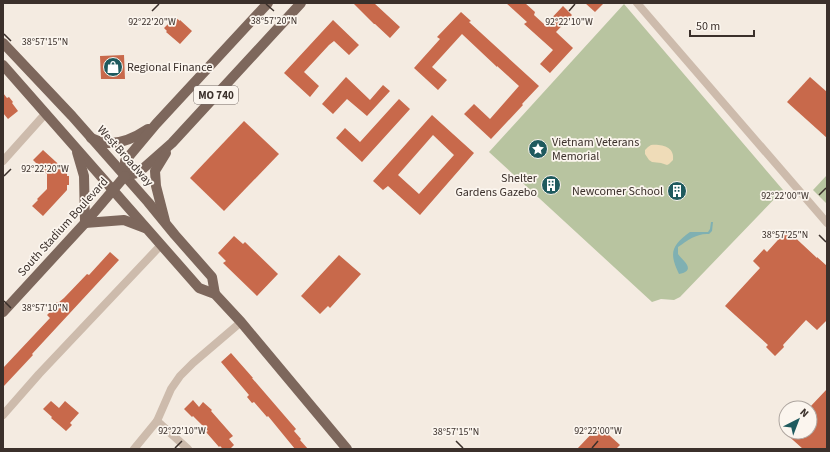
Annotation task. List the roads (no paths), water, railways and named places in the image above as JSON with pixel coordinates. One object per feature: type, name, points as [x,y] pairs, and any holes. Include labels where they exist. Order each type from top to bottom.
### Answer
[{"type":"main road","name":"MO 740","points":[[268,3],[156,124],[125,161],[125,176],[138,173],[172,143],[300,3]]},
{"type":"main road","name":"West Broadway","points":[[3,44],[66,110],[212,277],[215,294]]},
{"type":"main road","name":"West Broadway","points":[[3,64],[199,288],[215,294],[242,322],[347,449]]},
{"type":"main road","points":[[91,138],[106,143],[118,142],[141,134],[156,124]]},
{"type":"main road","points":[[166,224],[156,186],[155,171],[172,143]]},
{"type":"main road","points":[[75,147],[84,176],[85,222],[124,220],[146,228]]},
{"type":"main road","name":"South Stadium Boulevard","points":[[3,312],[125,176]]},
{"type":"street","points":[[637,3],[827,223]]},
{"type":"street","points":[[3,161],[46,113]]},
{"type":"street","points":[[3,415],[44,368],[161,245]]},
{"type":"street","points":[[134,449],[156,420],[171,389],[180,376],[193,363],[242,322]]},
{"type":"street","points":[[156,420],[188,449]]},
{"type":"water","points":[[711,222],[713,222],[712,231],[709,234],[697,236],[678,247],[678,254],[688,268],[679,274],[673,255],[676,246],[690,232],[708,232]]},
{"type":"place","name":"Regional Finance","points":[[113,67]]},
{"type":"place","name":"Vietnam Veterans Memorial","points":[[538,149]]},
{"type":"place","name":"Shelter Gardens Gazebo","points":[[551,185]]},
{"type":"place","name":"Newcomer School","points":[[677,191]]}]
